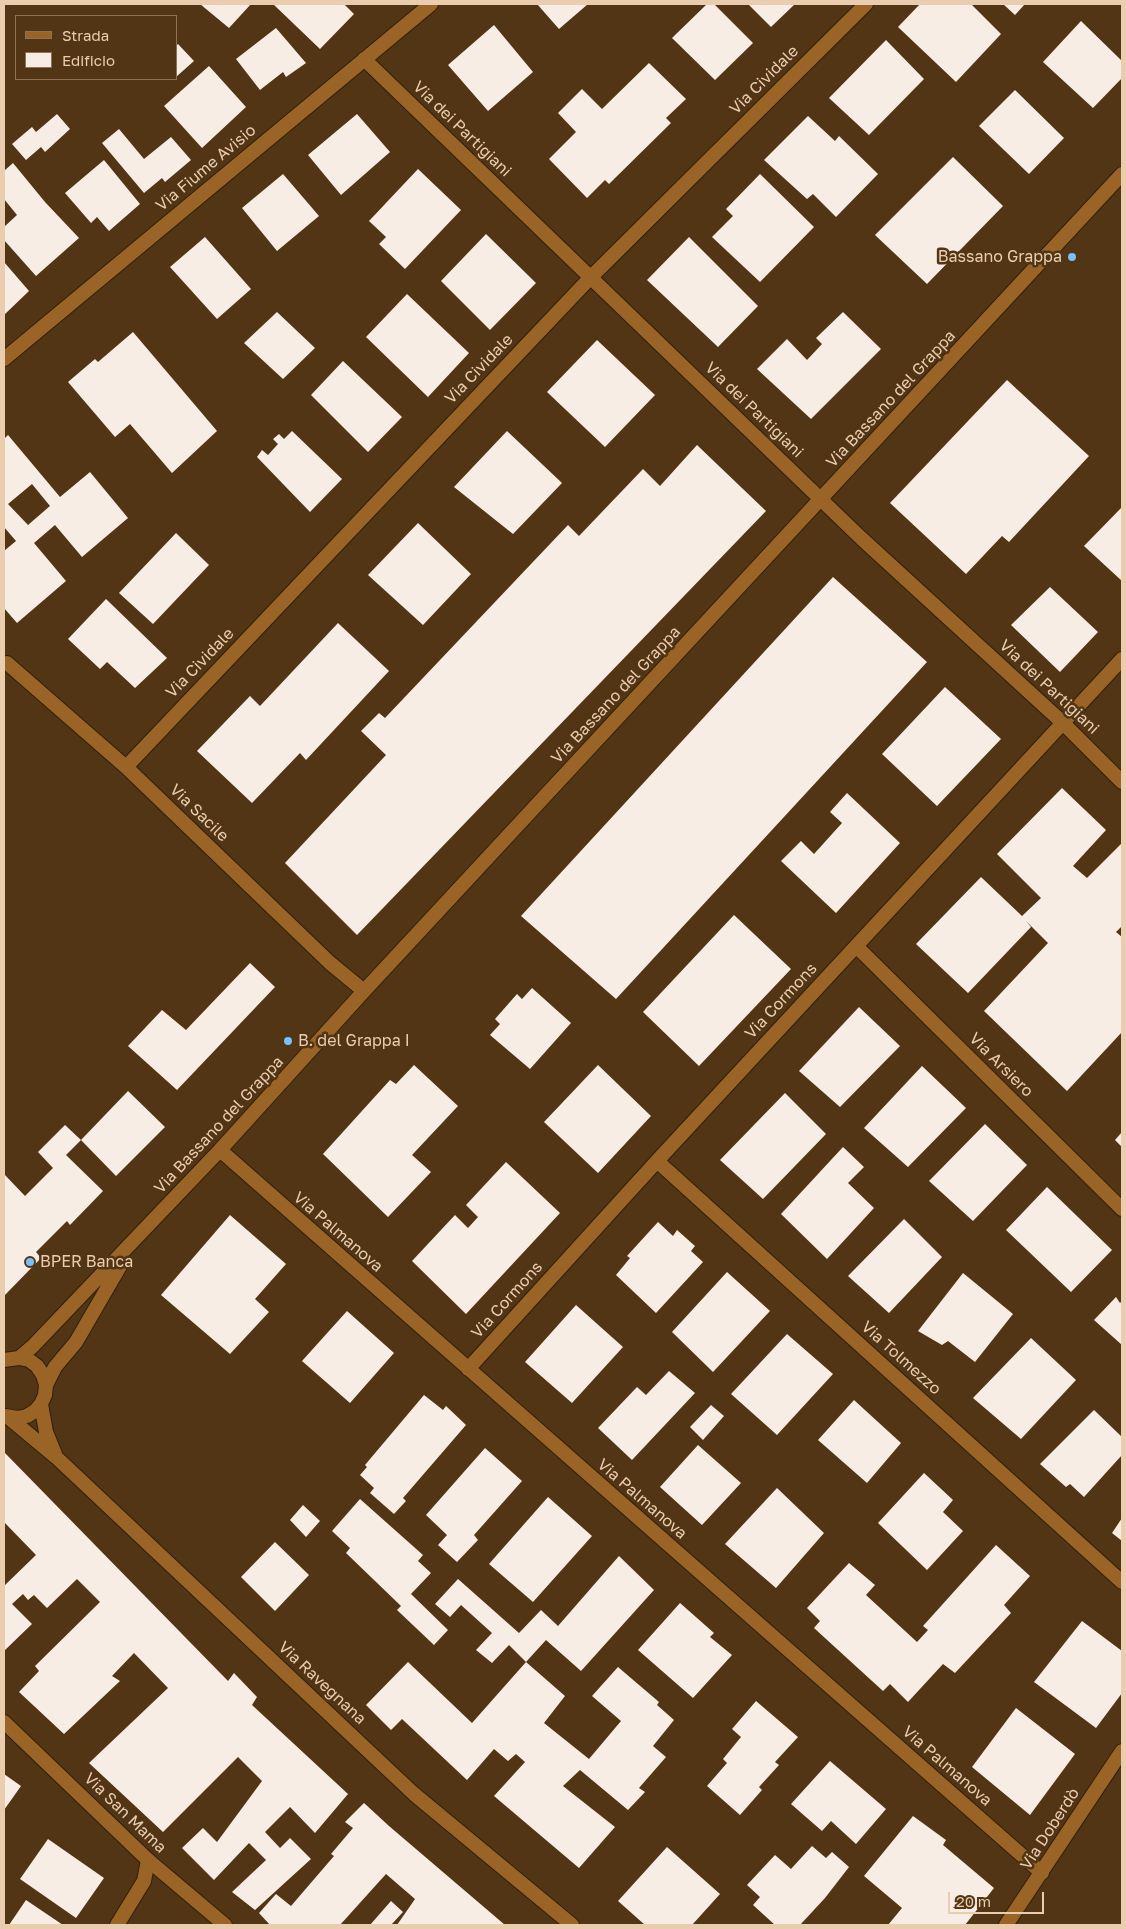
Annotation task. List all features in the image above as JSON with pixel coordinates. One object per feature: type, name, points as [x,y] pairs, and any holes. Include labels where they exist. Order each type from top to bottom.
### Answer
[{"type":"street","name":"Via Fiume Avisio","points":[[4,359],[431,4]]},
{"type":"street","name":"Via Cividale","points":[[126,767],[591,277],[866,4]]},
{"type":"street","name":"Via dei Partigiani","points":[[364,59],[861,538],[1063,723],[1122,782]]},
{"type":"street","name":"Via Bassano del Grappa","points":[[9,1358],[33,1346],[220,1150],[364,991],[822,500],[1122,174]]},
{"type":"street","name":"Via Cormons","points":[[468,1369],[657,1161],[1122,660]]},
{"type":"street","name":"Via Sacile","points":[[7,663],[126,767],[330,963],[364,991]]},
{"type":"street","name":"Via Arsiero","points":[[856,946],[1122,1209]]},
{"type":"street","name":"Via Palmanova","points":[[220,1150],[1042,1873]]},
{"type":"street","name":"Via Tolmezzo","points":[[657,1161],[1122,1582]]},
{"type":"street","name":"Via Bassano del Grappa","points":[[41,1404],[45,1395],[46,1384],[55,1367],[76,1342],[135,1240]]},
{"type":"street","points":[[9,1358],[29,1360],[37,1366],[46,1384]]},
{"type":"street","points":[[6,1416],[27,1416],[41,1404]]},
{"type":"street","name":"Via Ravegnana","points":[[41,1404],[46,1432],[56,1457]]},
{"type":"street","name":"Via Ravegnana","points":[[6,1416],[56,1457],[414,1794],[572,1925]]},
{"type":"street","name":"Via San Mama","points":[[4,1722],[148,1860],[226,1925]]},
{"type":"street","name":"Via Doberdò","points":[[1006,1925],[1122,1751]]},
{"type":"street","points":[[116,1925],[144,1881],[148,1860]]},
{"type":"building","points":[[200,4],[251,4],[229,28]]},
{"type":"building","points":[[273,4],[344,4],[354,14],[320,49]]},
{"type":"building","points":[[537,4],[588,4],[559,29]]},
{"type":"building","points":[[707,4],[714,4],[753,43],[715,80],[672,38]]},
{"type":"building","points":[[748,4],[795,4],[771,27]]},
{"type":"building","points":[[920,4],[971,4],[1001,34],[956,82],[898,27]]},
{"type":"building","points":[[1003,4],[1025,4],[1015,15]]},
{"type":"building","points":[[1081,21],[1122,61],[1122,78],[1093,108],[1043,62]]},
{"type":"building","points":[[494,25],[533,72],[488,111],[448,65]]},
{"type":"building","points":[[276,28],[306,63],[286,77],[283,72],[260,90],[236,59]]},
{"type":"building","points":[[886,40],[924,79],[869,135],[829,98]]},
{"type":"building","points":[[178,44],[194,61],[178,75]]},
{"type":"building","points":[[649,63],[686,99],[666,118],[671,123],[609,184],[605,180],[587,198],[549,159],[576,132],[558,113],[582,89],[602,109]]},
{"type":"building","points":[[209,66],[246,107],[202,148],[164,106]]},
{"type":"building","points":[[1015,90],[1064,138],[1029,174],[979,126]]},
{"type":"building","points":[[57,114],[70,129],[45,152],[41,147],[26,160],[12,144],[32,127],[36,132]]},
{"type":"building","points":[[357,114],[390,152],[341,195],[308,155]]},
{"type":"building","points":[[808,116],[835,141],[839,136],[878,174],[836,217],[813,194],[807,199],[764,160]]},
{"type":"building","points":[[119,129],[144,159],[171,137],[191,160],[165,182],[162,178],[144,193],[102,143]]},
{"type":"building","points":[[953,157],[1003,206],[927,284],[875,235]]},
{"type":"building","points":[[104,160],[140,204],[109,231],[97,217],[91,223],[65,193]]},
{"type":"building","points":[[13,163],[45,202],[79,238],[36,276],[4,240],[4,227],[17,215],[4,199],[4,171]]},
{"type":"building","points":[[418,169],[461,210],[405,269],[379,244],[386,237],[369,221]]},
{"type":"building","points":[[283,174],[319,216],[277,251],[242,208]]},
{"type":"building","points":[[760,174],[814,227],[760,282],[712,237],[733,216],[726,209]]},
{"type":"building","points":[[486,234],[536,283],[490,330],[441,281]]},
{"type":"building","points":[[205,237],[251,289],[217,319],[170,267]]},
{"type":"building","points":[[689,237],[758,306],[718,347],[647,280]]},
{"type":"building","points":[[4,262],[29,291],[4,315]]},
{"type":"building","points":[[407,294],[469,353],[428,397],[366,337]]},
{"type":"building","points":[[277,312],[315,348],[283,379],[244,343]]},
{"type":"building","points":[[843,312],[881,349],[811,419],[757,369],[787,339],[807,360],[822,344],[816,338]]},
{"type":"building","points":[[133,332],[217,431],[172,473],[130,424],[115,437],[68,382],[95,359],[98,362]]},
{"type":"building","points":[[597,340],[655,395],[605,447],[547,392]]},
{"type":"building","points":[[343,361],[402,417],[368,452],[311,395]]},
{"type":"building","points":[[1007,380],[1089,456],[1009,542],[1002,536],[966,574],[890,503]]},
{"type":"building","points":[[292,431],[342,479],[310,512],[257,457],[262,450],[268,455],[278,444],[273,439],[279,434],[284,439]]},
{"type":"building","points":[[507,431],[562,483],[513,534],[454,487]]},
{"type":"building","points":[[8,435],[60,497],[90,472],[128,518],[82,557],[55,525],[34,543],[66,581],[17,623],[4,608],[4,551],[16,541],[4,527],[4,439]],"holes":[[[32,484],[50,506],[28,525],[8,504]]]},
{"type":"building","points":[[697,445],[766,511],[357,935],[285,863],[386,755],[361,731],[379,713],[385,718],[568,525],[579,536],[643,469],[660,486]]},
{"type":"building","points":[[1122,507],[1122,581],[1084,546]]},
{"type":"building","points":[[418,523],[471,574],[423,625],[368,575]]},
{"type":"building","points":[[176,533],[209,565],[153,624],[119,593]]},
{"type":"building","points":[[833,577],[927,662],[616,999],[521,916]]},
{"type":"building","points":[[1050,587],[1098,632],[1060,672],[1011,625]]},
{"type":"building","points":[[106,599],[167,658],[135,688],[107,662],[100,669],[68,639]]},
{"type":"building","points":[[338,623],[389,671],[306,760],[300,753],[252,803],[197,751],[250,696],[260,706]]},
{"type":"building","points":[[945,687],[1001,739],[937,806],[882,754]]},
{"type":"building","points":[[1062,788],[1106,830],[1073,866],[1087,878],[1122,843],[1122,926],[1116,932],[1122,937],[1122,1032],[1067,1091],[984,1011],[1048,943],[1026,921],[1031,927],[968,993],[916,944],[981,877],[1022,916],[1041,898],[997,854]]},
{"type":"building","points":[[847,793],[900,843],[836,913],[781,861],[801,841],[814,854],[842,823],[830,812]]},
{"type":"building","points":[[734,915],[791,969],[699,1066],[643,1012]]},
{"type":"building","points":[[250,963],[275,987],[177,1090],[128,1046],[162,1010],[186,1030]]},
{"type":"building","points":[[532,988],[571,1023],[530,1069],[490,1035],[500,1024],[495,1019],[517,994],[522,999]]},
{"type":"building","points":[[859,1007],[900,1046],[840,1107],[799,1071]]},
{"type":"building","points":[[414,1065],[458,1106],[412,1155],[431,1172],[388,1217],[323,1154],[390,1080],[396,1084]]},
{"type":"building","points":[[598,1065],[651,1116],[598,1173],[544,1122]]},
{"type":"building","points":[[922,1066],[966,1108],[908,1167],[864,1128]]},
{"type":"building","points":[[128,1091],[165,1127],[116,1176],[81,1140]]},
{"type":"building","points":[[785,1093],[826,1134],[763,1199],[720,1160]]},
{"type":"building","points":[[985,1124],[1027,1165],[973,1221],[929,1181]]},
{"type":"building","points":[[65,1125],[81,1140],[66,1155],[103,1191],[70,1225],[67,1221],[36,1252],[41,1258],[4,1296],[4,1174],[25,1196],[53,1168],[38,1152]]},
{"type":"building","points":[[1122,1132],[1122,1147],[1115,1140]]},
{"type":"building","points":[[843,1147],[864,1167],[848,1183],[874,1208],[827,1259],[781,1214]]},
{"type":"building","points":[[506,1162],[560,1213],[466,1314],[412,1261],[455,1215],[468,1228],[478,1217],[466,1205]]},
{"type":"building","points":[[1047,1187],[1112,1250],[1071,1292],[1006,1230]]},
{"type":"building","points":[[230,1215],[286,1264],[255,1299],[269,1312],[230,1354],[161,1295]]},
{"type":"building","points":[[904,1219],[942,1257],[889,1313],[848,1276]]},
{"type":"building","points":[[658,1222],[673,1236],[677,1230],[695,1246],[691,1251],[703,1262],[656,1313],[616,1275],[630,1258],[627,1256]]},
{"type":"building","points":[[727,1272],[770,1311],[713,1372],[672,1332]]},
{"type":"building","points":[[963,1273],[1013,1314],[975,1362],[948,1341],[942,1345],[918,1331]]},
{"type":"building","points":[[1116,1297],[1120,1303],[1122,1301],[1122,1345],[1094,1320]]},
{"type":"building","points":[[576,1305],[623,1347],[572,1403],[525,1362]]},
{"type":"building","points":[[347,1311],[394,1353],[350,1403],[302,1361]]},
{"type":"building","points":[[787,1334],[833,1374],[777,1435],[731,1394]]},
{"type":"building","points":[[1031,1338],[1076,1380],[1021,1439],[973,1398]]},
{"type":"building","points":[[669,1371],[695,1393],[632,1460],[598,1428],[637,1387],[646,1395]]},
{"type":"building","points":[[424,1395],[443,1410],[446,1406],[466,1425],[403,1498],[406,1501],[394,1514],[370,1493],[374,1488],[360,1475],[367,1467],[365,1465]]},
{"type":"building","points":[[854,1400],[901,1443],[867,1483],[818,1440]]},
{"type":"building","points":[[711,1405],[724,1416],[703,1440],[690,1427]]},
{"type":"building","points":[[1094,1410],[1122,1437],[1122,1455],[1084,1497],[1070,1484],[1066,1487],[1040,1464]]},
{"type":"building","points":[[698,1445],[741,1483],[702,1525],[660,1487]]},
{"type":"building","points":[[485,1448],[522,1481],[474,1535],[478,1540],[457,1562],[438,1545],[447,1535],[426,1515]]},
{"type":"building","points":[[4,1452],[228,1681],[234,1673],[257,1697],[252,1705],[348,1794],[315,1833],[290,1807],[265,1832],[280,1848],[290,1838],[311,1859],[255,1910],[232,1892],[266,1860],[249,1843],[214,1880],[182,1848],[203,1828],[217,1842],[262,1781],[238,1757],[163,1832],[89,1763],[168,1688],[134,1653],[112,1676],[120,1681],[64,1734],[19,1692],[39,1671],[35,1666],[100,1602],[77,1579],[47,1608],[34,1595],[28,1600],[23,1594],[12,1604],[32,1624],[4,1651],[4,1586],[36,1555],[4,1522]]},
{"type":"building","points":[[924,1473],[953,1500],[943,1512],[963,1531],[927,1570],[878,1523]]},
{"type":"building","points":[[777,1488],[824,1533],[776,1588],[725,1544]]},
{"type":"building","points":[[548,1497],[592,1536],[533,1602],[489,1564]]},
{"type":"building","points":[[360,1499],[423,1555],[418,1561],[431,1573],[411,1594],[448,1630],[434,1645],[397,1610],[401,1606],[346,1553],[350,1548],[332,1531]]},
{"type":"building","points":[[303,1505],[320,1521],[306,1537],[290,1520]]},
{"type":"building","points":[[1122,1518],[1122,1541],[1112,1533]]},
{"type":"building","points":[[275,1542],[309,1575],[275,1611],[241,1577]]},
{"type":"building","points":[[996,1545],[1030,1576],[1004,1605],[1011,1613],[955,1673],[943,1664],[908,1702],[890,1684],[883,1691],[814,1628],[820,1621],[807,1608],[849,1563],[875,1585],[866,1595],[917,1642],[928,1630],[923,1626]]},
{"type":"building","points":[[619,1556],[654,1590],[581,1671],[546,1640],[526,1662],[509,1645],[492,1663],[476,1650],[492,1633],[461,1605],[450,1617],[435,1604],[458,1579],[519,1633],[541,1610],[558,1626]]},
{"type":"building","points":[[680,1603],[714,1633],[710,1637],[732,1655],[693,1698],[638,1650]]},
{"type":"building","points":[[1082,1621],[1122,1651],[1122,1693],[1096,1728],[1034,1682]]},
{"type":"building","points":[[408,1662],[472,1723],[526,1662],[565,1696],[544,1723],[589,1759],[621,1721],[592,1696],[618,1667],[659,1702],[657,1705],[674,1720],[653,1746],[666,1757],[639,1788],[645,1792],[628,1810],[580,1770],[563,1786],[615,1827],[579,1868],[494,1796],[525,1762],[516,1754],[508,1761],[494,1749],[467,1780],[402,1719],[391,1730],[366,1705]]},
{"type":"building","points":[[756,1701],[798,1737],[775,1762],[779,1765],[759,1787],[762,1790],[740,1815],[707,1786],[727,1763],[723,1759],[741,1737],[732,1729]]},
{"type":"building","points":[[1016,1708],[1075,1754],[1030,1815],[972,1767]]},
{"type":"building","points":[[830,1761],[886,1809],[856,1844],[831,1821],[822,1831],[791,1804]]},
{"type":"building","points":[[4,1774],[21,1786],[4,1810]]},
{"type":"building","points":[[364,1803],[505,1925],[397,1925],[415,1899],[386,1874],[340,1925],[270,1925],[259,1913],[276,1894],[291,1906],[334,1856],[331,1854],[353,1828],[345,1822]]},
{"type":"building","points":[[913,1816],[946,1840],[943,1845],[994,1888],[965,1925],[888,1925],[902,1908],[864,1876]]},
{"type":"building","points":[[48,1839],[104,1878],[76,1918],[20,1879]]},
{"type":"building","points":[[812,1846],[826,1858],[832,1852],[849,1867],[825,1898],[800,1925],[775,1925],[753,1905],[760,1897],[747,1885],[775,1855],[791,1869]]},
{"type":"building","points":[[667,1847],[720,1894],[692,1925],[645,1925],[618,1901]]},
{"type":"building","points":[[26,1900],[63,1925],[9,1925]]},
{"type":"building","points":[[391,1901],[403,1912],[391,1925],[370,1925]]},
{"type":"place","name":"Bassano Grappa","points":[[1072,257]]},
{"type":"place","name":"B. del Grappa I","points":[[288,1041]]},
{"type":"place","name":"BPER Banca","points":[[30,1262]]}]
